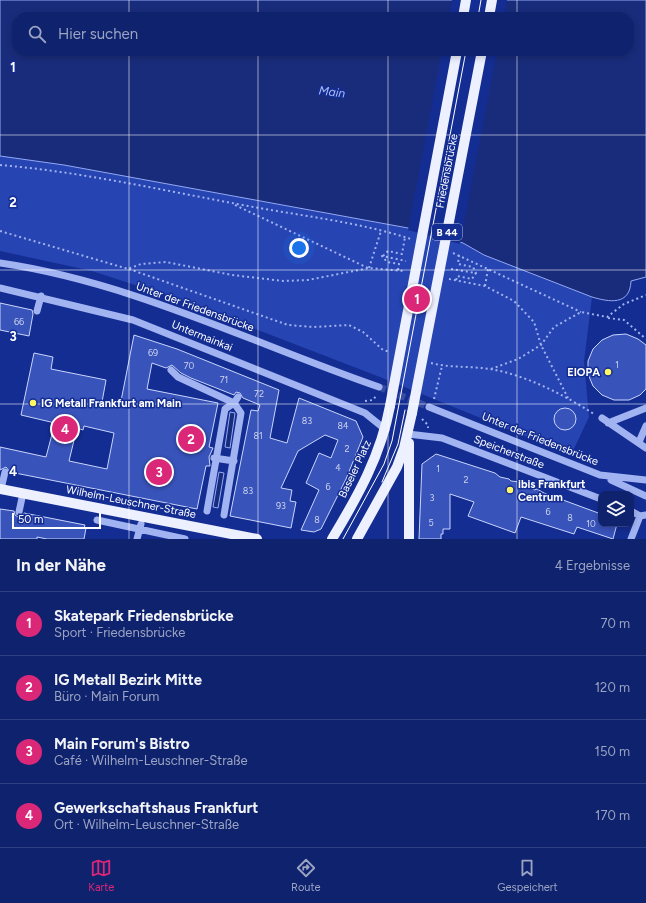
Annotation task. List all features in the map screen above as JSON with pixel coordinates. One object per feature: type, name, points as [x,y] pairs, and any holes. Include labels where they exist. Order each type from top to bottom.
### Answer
[{"type":"main road","points":[[464,12],[466,0]]},
{"type":"main road","points":[[490,12],[492,0]]},
{"type":"main road","name":"Friedensbrücke","points":[[390,406],[456,56]]},
{"type":"main road","name":"Friedensbrücke","points":[[416,415],[481,56]]},
{"type":"main road","name":"Baseler Platz","points":[[332,539],[372,469],[386,430],[390,406]]},
{"type":"main road","name":"B 44","points":[[357,539],[397,467],[416,415]]},
{"type":"main road","points":[[408,434],[409,539]]},
{"type":"main road","name":"Wilhelm-Leuschner-Straße","points":[[1,489],[257,539]]},
{"type":"street","name":"Unter der Friedensbrücke","points":[[0,263],[90,283],[154,302],[378,387]]},
{"type":"street","name":"Untermainkai","points":[[0,288],[41,296],[133,320],[365,413],[386,430]]},
{"type":"street","points":[[37,311],[41,296]]},
{"type":"street","points":[[171,370],[178,377],[219,396],[236,400]]},
{"type":"street","points":[[207,511],[225,409],[219,396]]},
{"type":"street","points":[[225,409],[236,400]]},
{"type":"street","points":[[224,515],[242,413],[236,400]]},
{"type":"street","name":"Unter der Friedensbrücke","points":[[431,404],[600,475],[646,480]]},
{"type":"street","points":[[605,420],[646,408]]},
{"type":"street","points":[[605,420],[646,448]]},
{"type":"street","points":[[639,442],[646,426]]},
{"type":"street","name":"Speicherstraße","points":[[408,434],[442,438],[598,498]]},
{"type":"street","points":[[215,459],[234,462]]},
{"type":"street","points":[[1,489],[4,472]]},
{"type":"street","points":[[600,475],[646,496]]},
{"type":"street","points":[[20,512],[23,493]]},
{"type":"street","points":[[631,539],[643,515]]},
{"type":"street","points":[[97,520],[140,527],[185,539]]},
{"type":"street","points":[[137,539],[140,527]]},
{"type":"path","points":[[0,165],[78,175],[381,231],[369,268]]},
{"type":"path","points":[[231,203],[369,268]]},
{"type":"path","points":[[0,231],[128,269],[288,325],[314,327],[349,325],[363,332],[383,350],[397,354]]},
{"type":"path","points":[[382,256],[388,251],[402,254],[405,238]]},
{"type":"path","points":[[459,255],[458,264],[473,267],[476,273]]},
{"type":"path","points":[[382,256],[404,260]]},
{"type":"path","points":[[382,256],[387,262],[399,264],[398,270]]},
{"type":"path","points":[[128,269],[141,264],[166,262],[232,275],[283,281],[308,280],[369,268]]},
{"type":"path","points":[[568,398],[541,345],[534,322],[514,301],[485,286],[488,269],[581,312],[624,320],[646,339]]},
{"type":"path","points":[[455,270],[476,273]]},
{"type":"path","points":[[456,280],[457,276],[472,279],[476,273]]},
{"type":"path","points":[[607,317],[624,304],[646,295]]},
{"type":"path","points":[[490,369],[518,359],[541,345],[554,327],[581,312]]},
{"type":"path","points":[[427,362],[442,366],[490,369],[532,382],[568,398],[605,420]]},
{"type":"path","points":[[431,404],[442,366]]},
{"type":"path","points":[[365,401],[373,400]]},
{"type":"path","points":[[416,415],[428,425],[428,431]]},
{"type":"shaded area","points":[[0,156],[64,165],[407,228],[463,243],[484,255],[592,297],[584,361],[589,417],[571,455],[380,377],[172,297],[92,271],[0,251]]},
{"type":"water","name":"Main","points":[[0,0],[646,0],[646,277],[631,281],[630,289],[627,295],[618,300],[612,301],[592,297],[484,255],[463,243],[408,228],[64,165],[0,156]]},
{"type":"water","points":[[230,412],[235,413],[230,448],[225,447]]},
{"type":"water","points":[[219,472],[224,473],[218,508],[213,507]]},
{"type":"pier","points":[[452,0],[507,0],[505,12],[450,12]]},
{"type":"pier","points":[[441,56],[496,56],[460,244],[408,230]]},
{"type":"building","points":[[0,303],[32,310],[33,314],[29,336],[0,330]]},
{"type":"building","points":[[626,334],[638,339],[646,345],[646,389],[640,395],[629,400],[614,400],[602,395],[593,386],[588,374],[588,361],[593,349],[602,340],[613,335]]},
{"type":"building","points":[[134,335],[177,349],[279,390],[270,438],[287,443],[299,398],[356,421],[363,437],[346,479],[321,529],[314,532],[301,530],[319,490],[306,483],[319,453],[331,458],[338,440],[325,435],[298,451],[281,488],[292,490],[290,501],[296,502],[291,528],[230,516],[251,410],[258,411],[260,405],[243,398],[240,393],[236,392],[234,395],[191,378],[181,373],[172,365],[166,368],[152,363],[147,389],[218,403],[209,447],[213,448],[209,457],[210,466],[206,466],[197,509],[10,472],[6,467],[0,470],[0,447],[46,457],[55,423],[21,415],[34,353],[53,357],[51,369],[106,380],[102,402],[120,406]],"holes":[[[84,426],[114,433],[107,469],[69,461],[77,428],[83,430]]]},
{"type":"building","points":[[565,408],[573,411],[576,419],[573,427],[565,430],[557,427],[554,419],[557,411]]},
{"type":"building","points":[[436,454],[495,473],[500,477],[511,481],[520,482],[522,485],[531,486],[534,490],[537,489],[598,513],[598,527],[616,527],[613,539],[577,527],[574,534],[521,517],[515,533],[468,516],[474,502],[450,494],[450,529],[443,529],[441,539],[419,539],[422,464]]},
{"type":"building","points":[[0,509],[14,511],[15,515],[18,517],[22,516],[24,513],[85,525],[84,528],[86,528],[84,539],[47,539],[37,537],[37,539],[0,539]]},
{"type":"tunnel","points":[[379,387],[429,407]]},
{"type":"tram line","points":[[479,12],[481,0]]},
{"type":"tram line","points":[[343,539],[384,464],[392,441],[465,56]]},
{"type":"tram line","points":[[382,482],[398,444],[405,410]]},
{"type":"place","name":"Skatepark Friedensbrücke","points":[[417,299]]},
{"type":"place","name":"EIOPA","points":[[608,372]]},
{"type":"place","name":"IG Metall Frankfurt am Main","points":[[33,403]]},
{"type":"place","name":"Gewerkschaftshaus Frankfurt","points":[[65,429]]},
{"type":"place","name":"IG Metall Bezirk Mitte","points":[[191,439]]},
{"type":"place","name":"Main Forum's Bistro","points":[[159,472]]},
{"type":"place","name":"ibis Frankfurt Centrum","points":[[510,490]]}]
